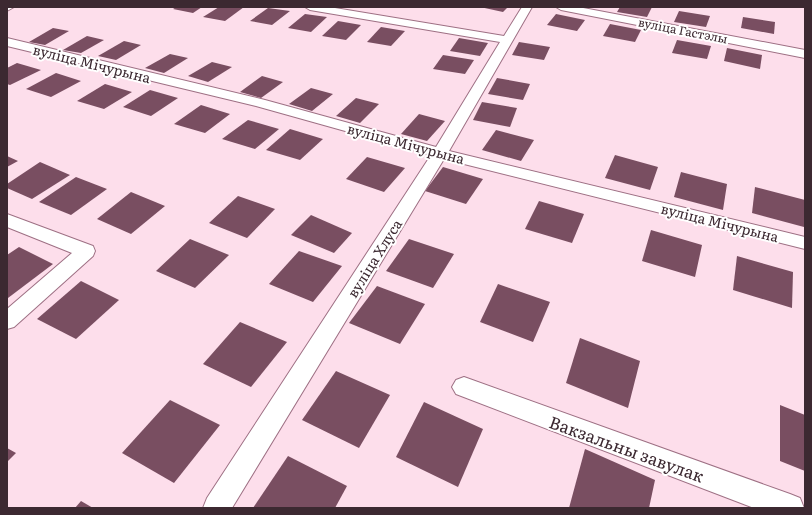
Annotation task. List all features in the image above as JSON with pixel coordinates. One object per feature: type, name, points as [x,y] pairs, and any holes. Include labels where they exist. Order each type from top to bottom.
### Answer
[{"type":"street","points":[[310,7],[507,40]]},
{"type":"street","name":"вуліца Хлуса","points":[[217,508],[440,153],[528,7]]},
{"type":"street","name":"вуліца Гастэлы","points":[[561,7],[805,54]]},
{"type":"street","name":"вуліца Мічурына","points":[[7,42],[260,103],[440,153],[805,243]]},
{"type":"street","points":[[7,220],[86,251],[7,321]]},
{"type":"street","name":"Вакзальны завулак","points":[[464,387],[790,508]]},
{"type":"building","points":[[176,7],[202,7],[193,13],[173,9]]},
{"type":"building","points":[[219,7],[244,7],[225,21],[203,17]]},
{"type":"building","points":[[480,7],[508,7],[503,12]]},
{"type":"building","points":[[620,7],[652,7],[647,17],[617,12]]},
{"type":"building","points":[[268,8],[290,11],[272,25],[250,21]]},
{"type":"building","points":[[679,11],[710,16],[706,27],[674,22]]},
{"type":"building","points":[[305,14],[327,17],[311,32],[288,28]]},
{"type":"building","points":[[556,14],[585,20],[577,31],[547,25]]},
{"type":"building","points":[[743,17],[775,22],[774,34],[741,28]]},
{"type":"building","points":[[338,21],[361,25],[346,40],[322,36]]},
{"type":"building","points":[[610,24],[641,30],[635,42],[603,36]]},
{"type":"building","points":[[381,27],[405,31],[391,46],[367,42]]},
{"type":"building","points":[[53,28],[69,31],[45,45],[29,42]]},
{"type":"building","points":[[87,36],[104,40],[81,53],[63,50]]},
{"type":"building","points":[[459,38],[488,43],[480,56],[450,51]]},
{"type":"building","points":[[677,40],[711,46],[707,59],[672,53]]},
{"type":"building","points":[[124,41],[141,45],[116,60],[98,56]]},
{"type":"building","points":[[519,42],[550,47],[544,60],[512,55]]},
{"type":"building","points":[[727,48],[762,55],[760,69],[724,61]]},
{"type":"building","points":[[170,54],[188,58],[164,73],[145,68]]},
{"type":"building","points":[[443,55],[474,60],[465,74],[433,69]]},
{"type":"building","points":[[212,62],[232,67],[208,82],[188,76]]},
{"type":"building","points":[[17,63],[41,70],[10,85],[7,84],[7,68]]},
{"type":"building","points":[[56,73],[81,81],[51,97],[26,89]]},
{"type":"building","points":[[262,76],[283,82],[261,98],[240,92]]},
{"type":"building","points":[[497,78],[530,84],[523,100],[488,94]]},
{"type":"building","points":[[105,84],[132,92],[104,109],[77,101]]},
{"type":"building","points":[[311,88],[333,94],[312,111],[289,104]]},
{"type":"building","points":[[150,90],[178,98],[151,116],[123,107]]},
{"type":"building","points":[[356,98],[379,104],[360,123],[336,116]]},
{"type":"building","points":[[482,102],[517,108],[510,127],[473,120]]},
{"type":"building","points":[[201,105],[230,114],[205,133],[174,124]]},
{"type":"building","points":[[419,114],[445,121],[427,141],[401,134]]},
{"type":"building","points":[[248,120],[279,129],[255,149],[222,139]]},
{"type":"building","points":[[290,129],[323,139],[300,160],[266,150]]},
{"type":"building","points":[[496,130],[534,140],[521,161],[482,150]]},
{"type":"building","points":[[615,155],[658,167],[650,190],[605,178]]},
{"type":"building","points":[[7,156],[18,161],[7,167]]},
{"type":"building","points":[[367,157],[405,168],[384,192],[346,179]]},
{"type":"building","points":[[40,162],[70,175],[32,199],[7,188],[7,184]]},
{"type":"building","points":[[443,167],[483,179],[466,204],[425,191]]},
{"type":"building","points":[[681,172],[727,184],[723,210],[674,197]]},
{"type":"building","points":[[76,177],[107,189],[71,215],[39,202]]},
{"type":"building","points":[[755,187],[805,200],[804,227],[752,213]]},
{"type":"building","points":[[131,192],[165,206],[131,234],[97,219]]},
{"type":"building","points":[[238,196],[275,209],[247,238],[209,223]]},
{"type":"building","points":[[539,201],[584,214],[572,243],[525,229]]},
{"type":"building","points":[[311,215],[352,233],[334,253],[291,235]]},
{"type":"building","points":[[651,230],[702,245],[695,277],[642,261]]},
{"type":"building","points":[[190,239],[229,255],[195,288],[156,271]]},
{"type":"building","points":[[409,239],[454,254],[433,288],[386,271]]},
{"type":"building","points":[[19,247],[53,264],[8,298],[7,255]]},
{"type":"building","points":[[299,251],[342,266],[313,302],[269,284]]},
{"type":"building","points":[[737,256],[793,272],[792,308],[733,290]]},
{"type":"building","points":[[81,281],[119,300],[76,339],[37,319]]},
{"type":"building","points":[[498,284],[550,302],[533,342],[480,322]]},
{"type":"building","points":[[377,286],[425,304],[400,344],[349,323]]},
{"type":"building","points":[[240,322],[287,342],[251,387],[203,364]]},
{"type":"building","points":[[580,338],[640,361],[628,408],[566,383]]},
{"type":"building","points":[[336,371],[390,395],[359,448],[302,420]]},
{"type":"building","points":[[170,400],[220,425],[174,483],[122,453]]},
{"type":"building","points":[[424,402],[483,429],[458,487],[396,457]]},
{"type":"building","points":[[780,405],[805,415],[805,471],[780,461]]},
{"type":"building","points":[[7,448],[16,453],[7,462]]},
{"type":"building","points":[[585,449],[655,480],[649,508],[569,508]]},
{"type":"building","points":[[288,456],[347,486],[335,508],[253,508]]},
{"type":"building","points":[[81,501],[93,508],[75,508]]}]
